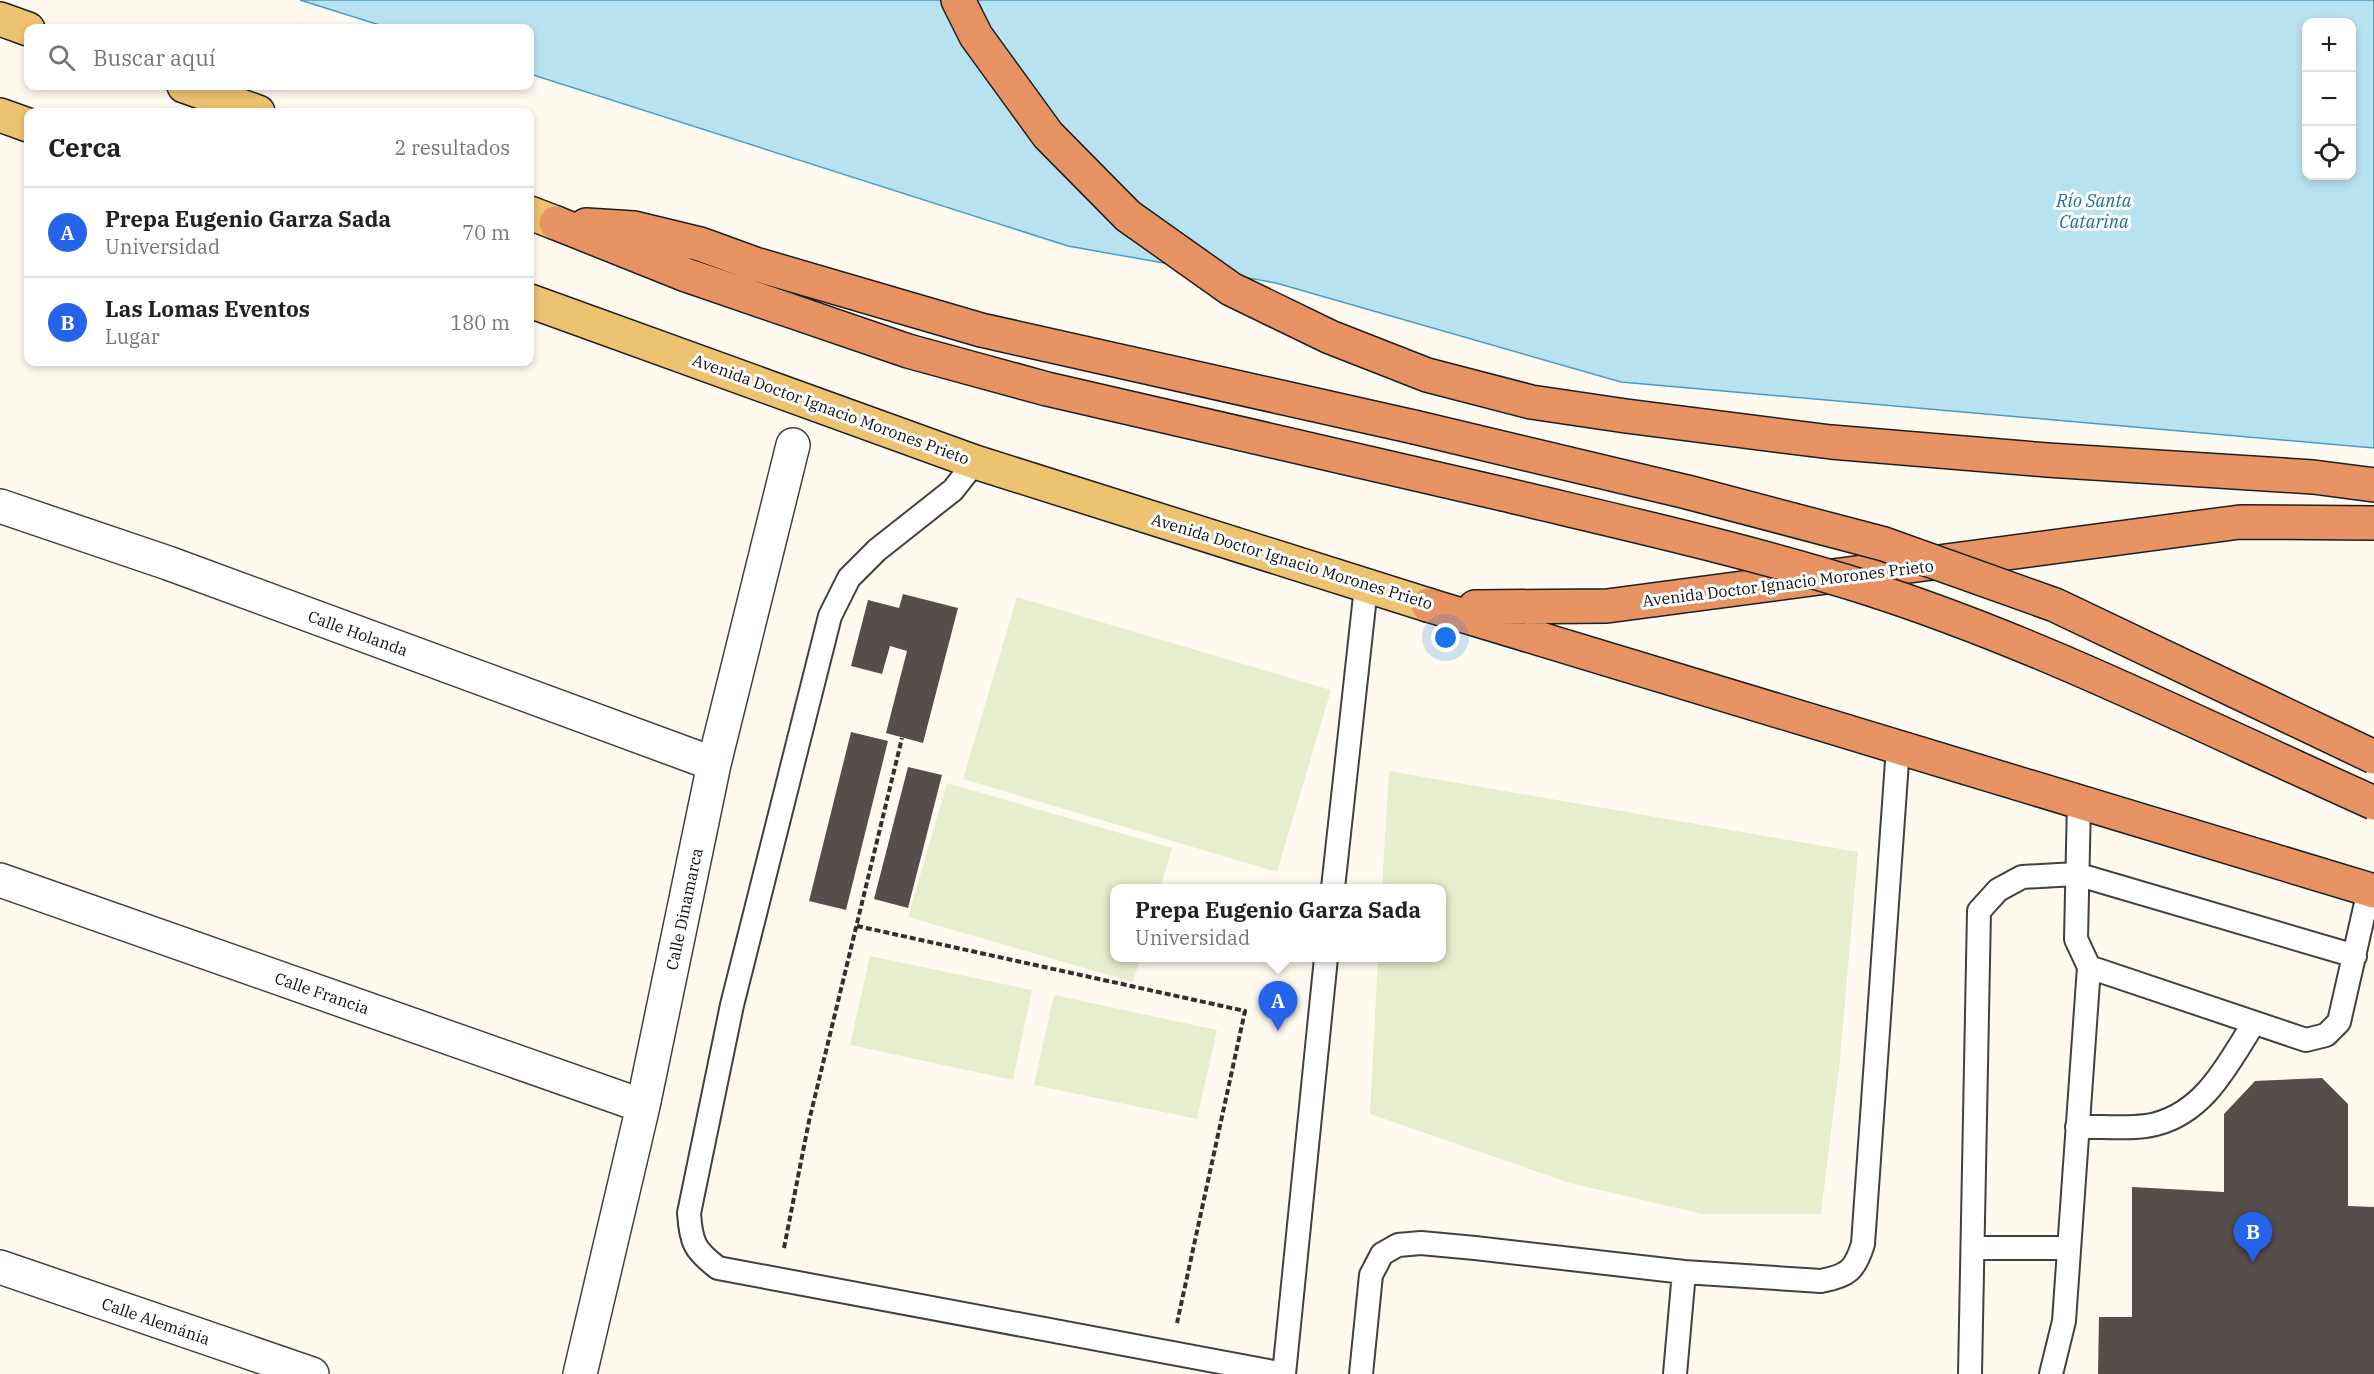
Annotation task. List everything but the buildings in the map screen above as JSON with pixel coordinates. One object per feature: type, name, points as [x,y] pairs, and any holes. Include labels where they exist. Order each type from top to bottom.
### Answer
[{"type":"highway","points":[[958,0],[976,36],[1048,135],[1128,216],[1231,289],[1330,337],[1427,375],[1531,402],[1831,442],[2047,460],[2313,477],[2374,485]]},
{"type":"highway","points":[[543,218],[634,228],[700,244],[755,264],[981,330],[1414,427],[1687,492],[1884,544],[2055,605],[2374,757]]},
{"type":"highway","points":[[543,218],[686,275],[908,351],[1047,389],[1682,536],[1864,587],[2027,647],[2374,803]]},
{"type":"highway","name":"Avenida Doctor Ignacio Morones Prieto","points":[[1428,605],[1518,609],[1607,606],[2240,522],[2374,523]]},
{"type":"highway","points":[[1428,605],[2372,890]]},
{"type":"main road","points":[[0,19],[24,28]]},
{"type":"main road","points":[[195,90],[247,108]]},
{"type":"main road","points":[[0,116],[24,124]]},
{"type":"main road","name":"Avenida Doctor Ignacio Morones Prieto","points":[[534,302],[975,462],[1428,605]]},
{"type":"street","name":"Calle Dinamarca","points":[[580,1374],[644,1106],[714,764],[793,446]]},
{"type":"street","name":"Calle Holanda","points":[[0,506],[180,567],[714,764]]},
{"type":"street","name":"Calle Francia","points":[[0,880],[644,1106]]},
{"type":"street","name":"Calle Alemánia","points":[[0,1267],[312,1374]]},
{"type":"lane","points":[[975,462],[953,490],[877,550],[849,578],[831,616],[732,1005],[689,1213],[691,1237],[699,1253],[718,1268],[1284,1374],[1325,962]]},
{"type":"lane","points":[[1333,884],[1366,587]]},
{"type":"lane","points":[[1361,1374],[1371,1275],[1382,1254],[1398,1245],[1421,1243],[1684,1272],[1821,1281],[1839,1277],[1857,1265],[1863,1244],[1898,747]]},
{"type":"lane","points":[[2051,1374],[2064,1321],[2089,966],[2076,939],[2079,801]]},
{"type":"lane","points":[[1970,1374],[1979,911],[1998,890],[2022,877],[2076,874],[2355,956]]},
{"type":"lane","points":[[2089,966],[2306,1040],[2326,1035],[2339,1022],[2372,890]]},
{"type":"lane","points":[[2077,1127],[2155,1125],[2190,1110],[2213,1087],[2254,1023]]},
{"type":"lane","points":[[1973,1248],[2069,1248]]},
{"type":"lane","points":[[1675,1374],[1684,1272]]},
{"type":"path","points":[[777,1279],[809,1121],[902,738]]},
{"type":"path","points":[[857,926],[1245,1011],[1171,1353]]},
{"type":"green space","points":[[1017,597],[1331,690],[1277,872],[963,779]]},
{"type":"green space","points":[[1389,771],[1858,852],[1840,1059],[1821,1214],[1702,1214],[1570,1183],[1370,1114],[1378,962],[1446,962],[1446,884],[1382,884]]},
{"type":"green space","points":[[947,783],[1172,848],[1161,884],[1110,884],[1110,962],[1139,962],[1133,982],[908,917]]},
{"type":"green space","points":[[870,956],[1032,990],[1013,1080],[850,1045]]},
{"type":"green space","points":[[1054,995],[1217,1030],[1197,1119],[1034,1085]]},
{"type":"water","name":"Río Santa Catarina","points":[[300,0],[2374,0],[2374,448],[1621,382],[1276,283],[1068,246],[534,75],[534,24],[376,24]]},
{"type":"place","name":"Prepa Eugenio Garza Sada","points":[[1278,1031]]},
{"type":"place","name":"Las Lomas Eventos","points":[[2253,1262]]}]
